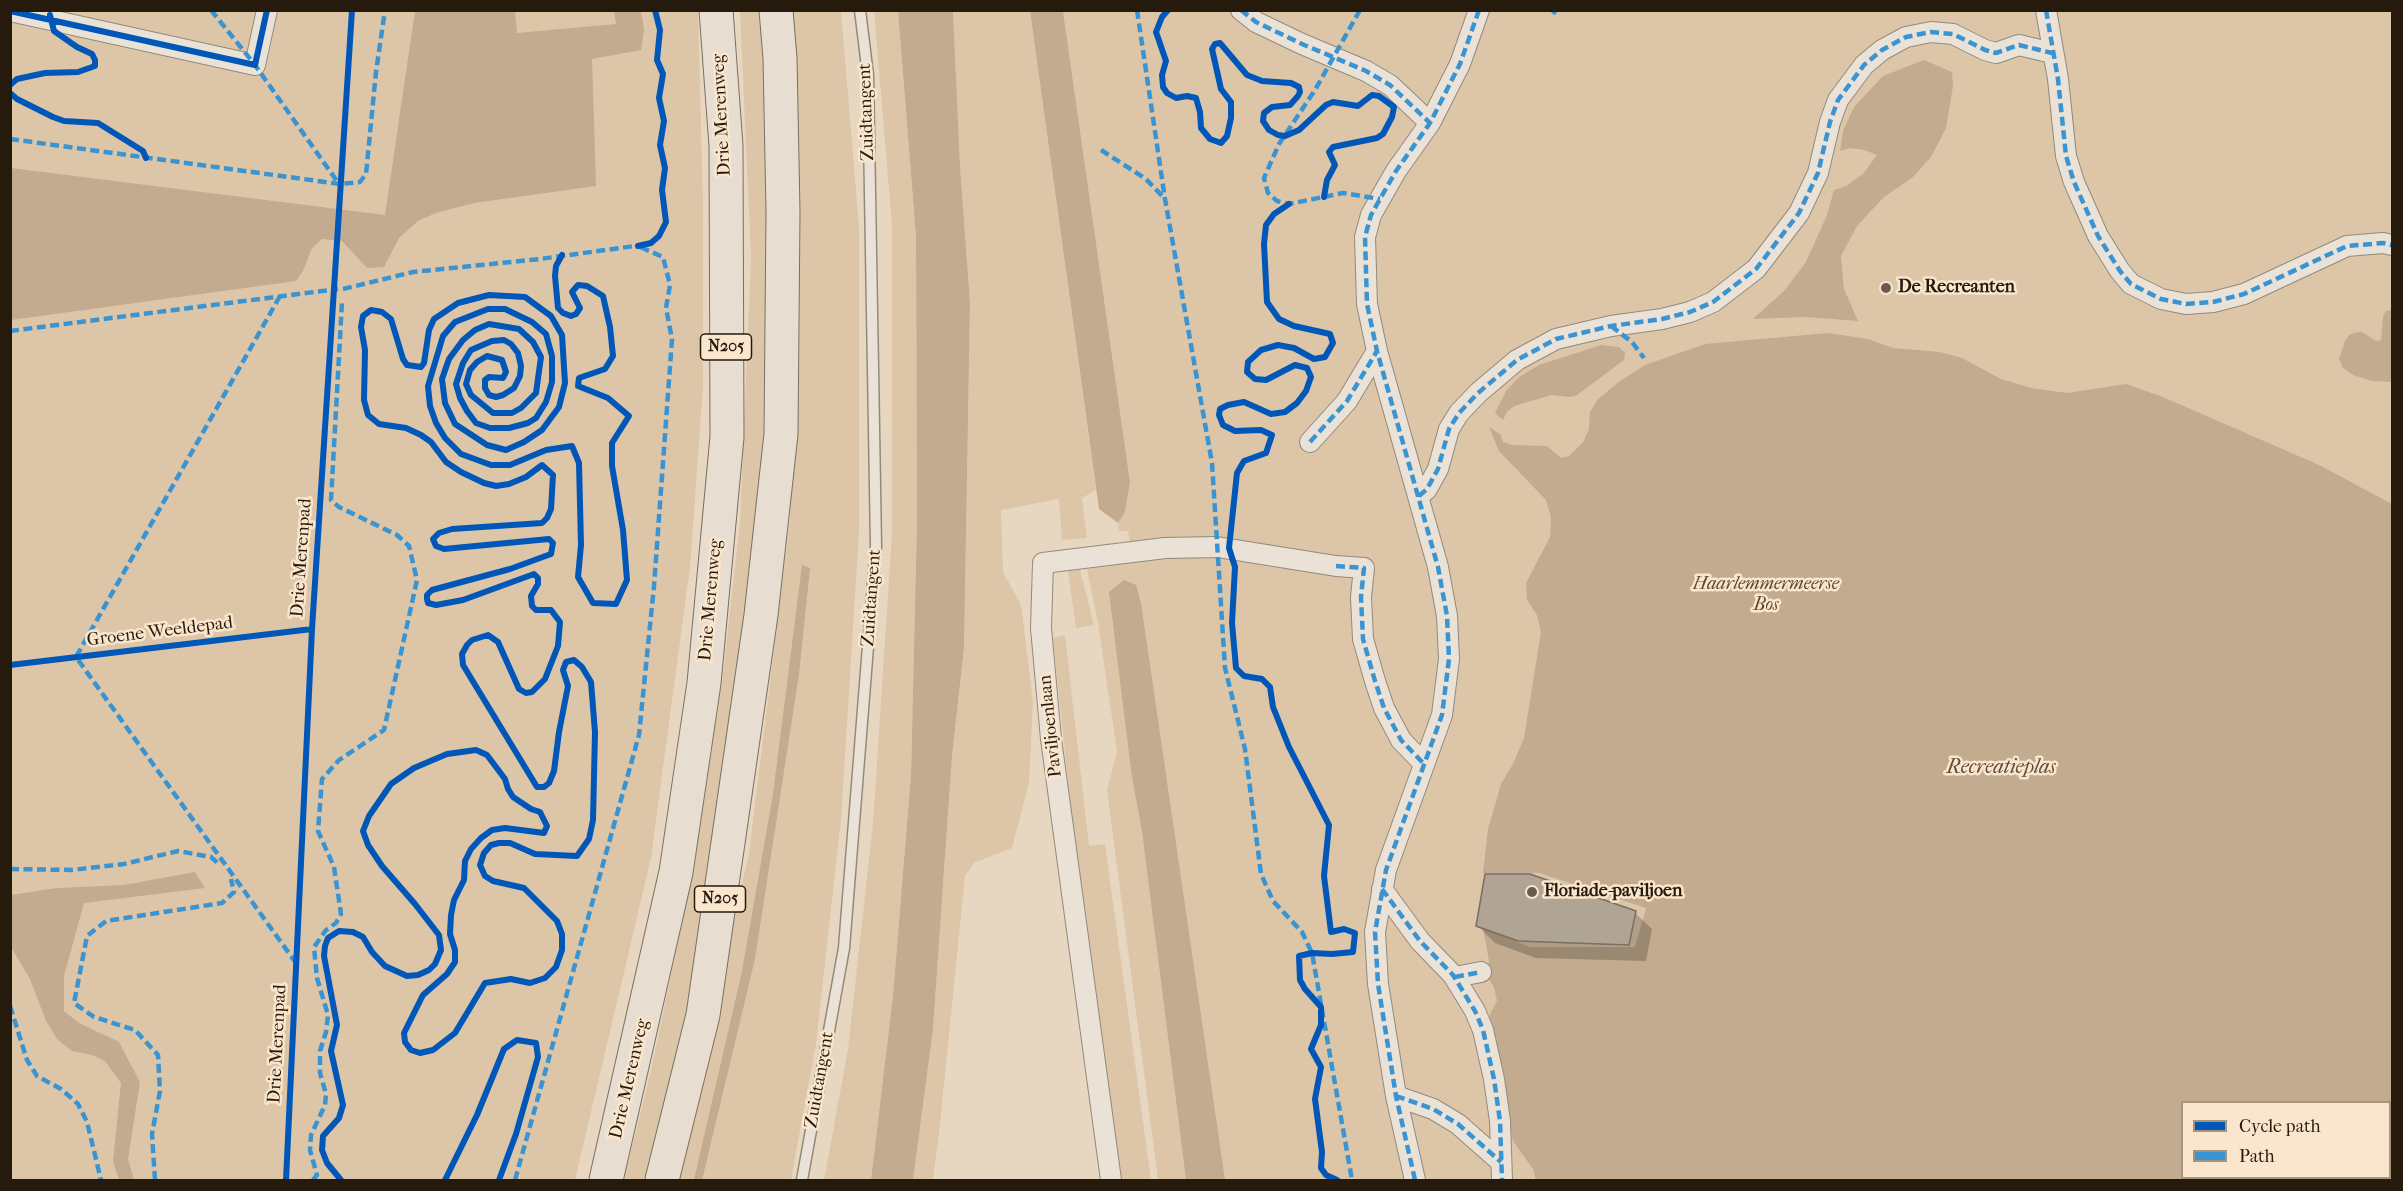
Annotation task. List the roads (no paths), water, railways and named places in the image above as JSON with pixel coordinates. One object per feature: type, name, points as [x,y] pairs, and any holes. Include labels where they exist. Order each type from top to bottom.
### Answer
[{"type":"highway","name":"Drie Merenweg","points":[[606,1180],[676,872],[704,683],[727,437],[726,146],[716,10]]},
{"type":"highway","name":"N205","points":[[662,1180],[703,1015],[760,615],[781,434],[783,212],[780,58],[776,10]]},
{"type":"street","points":[[10,11],[255,65],[267,10]]},
{"type":"street","points":[[1241,10],[1257,22],[1366,71],[1390,86],[1430,123]]},
{"type":"street","points":[[1415,1180],[1396,1096],[1376,960],[1375,932],[1386,870],[1442,715],[1449,659],[1447,616],[1419,495],[1377,351],[1366,304],[1365,237],[1371,215],[1430,123],[1460,64],[1479,10]]},
{"type":"street","points":[[2046,10],[2058,79],[2066,156],[2074,182],[2094,228],[2109,255],[2132,284],[2161,299],[2186,304],[2213,302],[2244,294],[2347,246],[2383,243],[2392,245]]},
{"type":"street","points":[[1419,495],[1427,489],[1438,469],[1449,429],[1459,413],[1478,393],[1517,360],[1556,339],[1601,328],[1690,312],[1713,302],[1756,269],[1798,213],[1818,173],[1830,122],[1838,100],[1864,64],[1882,50],[1906,37],[1931,32],[1953,34],[1996,53],[2019,45],[2052,53]]},
{"type":"street","points":[[1310,442],[1347,401],[1377,351]]},
{"type":"street","name":"Paviljoenlaan","points":[[1110,1180],[1051,739],[1041,628],[1043,563],[1165,548],[1217,547],[1336,566],[1364,568],[1361,597],[1363,639],[1375,681],[1384,708],[1401,740],[1424,764]]},
{"type":"street","points":[[1382,890],[1420,941],[1466,992],[1483,1030],[1494,1079],[1500,1121],[1502,1172]]},
{"type":"street","points":[[1455,978],[1480,972]]},
{"type":"street","points":[[1396,1096],[1433,1109],[1458,1124],[1502,1172]]},
{"type":"lane","name":"Zuidtangent","points":[[802,1180],[844,948],[876,546],[868,75],[860,10]]},
{"type":"water","points":[[415,11],[515,11],[517,33],[616,24],[614,11],[641,11],[644,30],[641,50],[592,59],[596,186],[474,203],[436,213],[418,221],[399,238],[384,267],[367,268],[342,241],[322,239],[312,248],[303,271],[296,281],[11,320],[11,168],[385,215]]},
{"type":"water","points":[[898,11],[953,11],[960,165],[970,303],[964,648],[952,756],[933,1029],[913,1180],[871,1180],[893,995],[911,775],[917,522],[916,237]]},
{"type":"water","points":[[1030,11],[1063,11],[1130,482],[1125,512],[1118,523],[1099,509]]},
{"type":"water","points":[[1924,60],[1952,72],[1953,86],[1946,128],[1931,157],[1913,177],[1884,197],[1857,226],[1841,256],[1844,289],[1858,321],[1806,317],[1753,319],[1785,290],[1806,262],[1827,215],[1834,190],[1846,186],[1863,174],[1877,155],[1850,148],[1840,151],[1843,131],[1854,107],[1883,76]]},
{"type":"water","points":[[2392,310],[2392,382],[2372,381],[2353,375],[2343,368],[2339,359],[2349,335],[2362,332],[2376,341],[2381,340],[2383,316],[2386,311]]},
{"type":"water","name":"Recreatieplas","points":[[1828,333],[1868,339],[1893,348],[1940,352],[1962,358],[2001,379],[2031,388],[2067,393],[2126,384],[2163,397],[2319,465],[2392,504],[2392,1180],[1536,1180],[1533,1169],[1513,1141],[1508,1121],[1506,1088],[1489,1029],[1490,1014],[1497,1001],[1494,987],[1485,973],[1489,961],[1483,928],[1530,947],[1635,947],[1646,908],[1539,873],[1483,873],[1488,829],[1501,784],[1524,738],[1541,632],[1537,615],[1527,600],[1526,583],[1550,537],[1551,517],[1546,500],[1499,451],[1489,427],[1501,435],[1503,442],[1513,445],[1547,446],[1561,458],[1569,456],[1583,442],[1589,429],[1590,412],[1598,399],[1645,365],[1705,344]]},
{"type":"water","points":[[1601,345],[1619,347],[1625,353],[1624,360],[1577,395],[1570,397],[1552,395],[1514,406],[1503,420],[1495,413],[1506,391],[1519,377],[1539,365]]},
{"type":"water","points":[[802,565],[810,568],[799,674],[755,959],[702,1180],[694,1180],[742,971],[773,794]]},
{"type":"water","points":[[1124,580],[1136,585],[1141,603],[1225,1180],[1186,1180],[1109,592]]},
{"type":"water","points":[[195,872],[205,888],[84,903],[64,976],[64,1011],[79,1023],[119,1042],[140,1082],[128,1159],[134,1180],[119,1180],[113,1161],[121,1083],[105,1061],[92,1055],[72,1051],[57,1039],[46,1021],[30,979],[11,947],[11,895],[57,888],[124,885]]},
{"type":"place","name":"De Recreanten","points":[[1886,288]]},
{"type":"place","name":"Floriade-paviljoen","points":[[1532,892]]},
{"type":"park label","name":"Haarlemmermeerse Bos","points":[[1766,595]]}]
